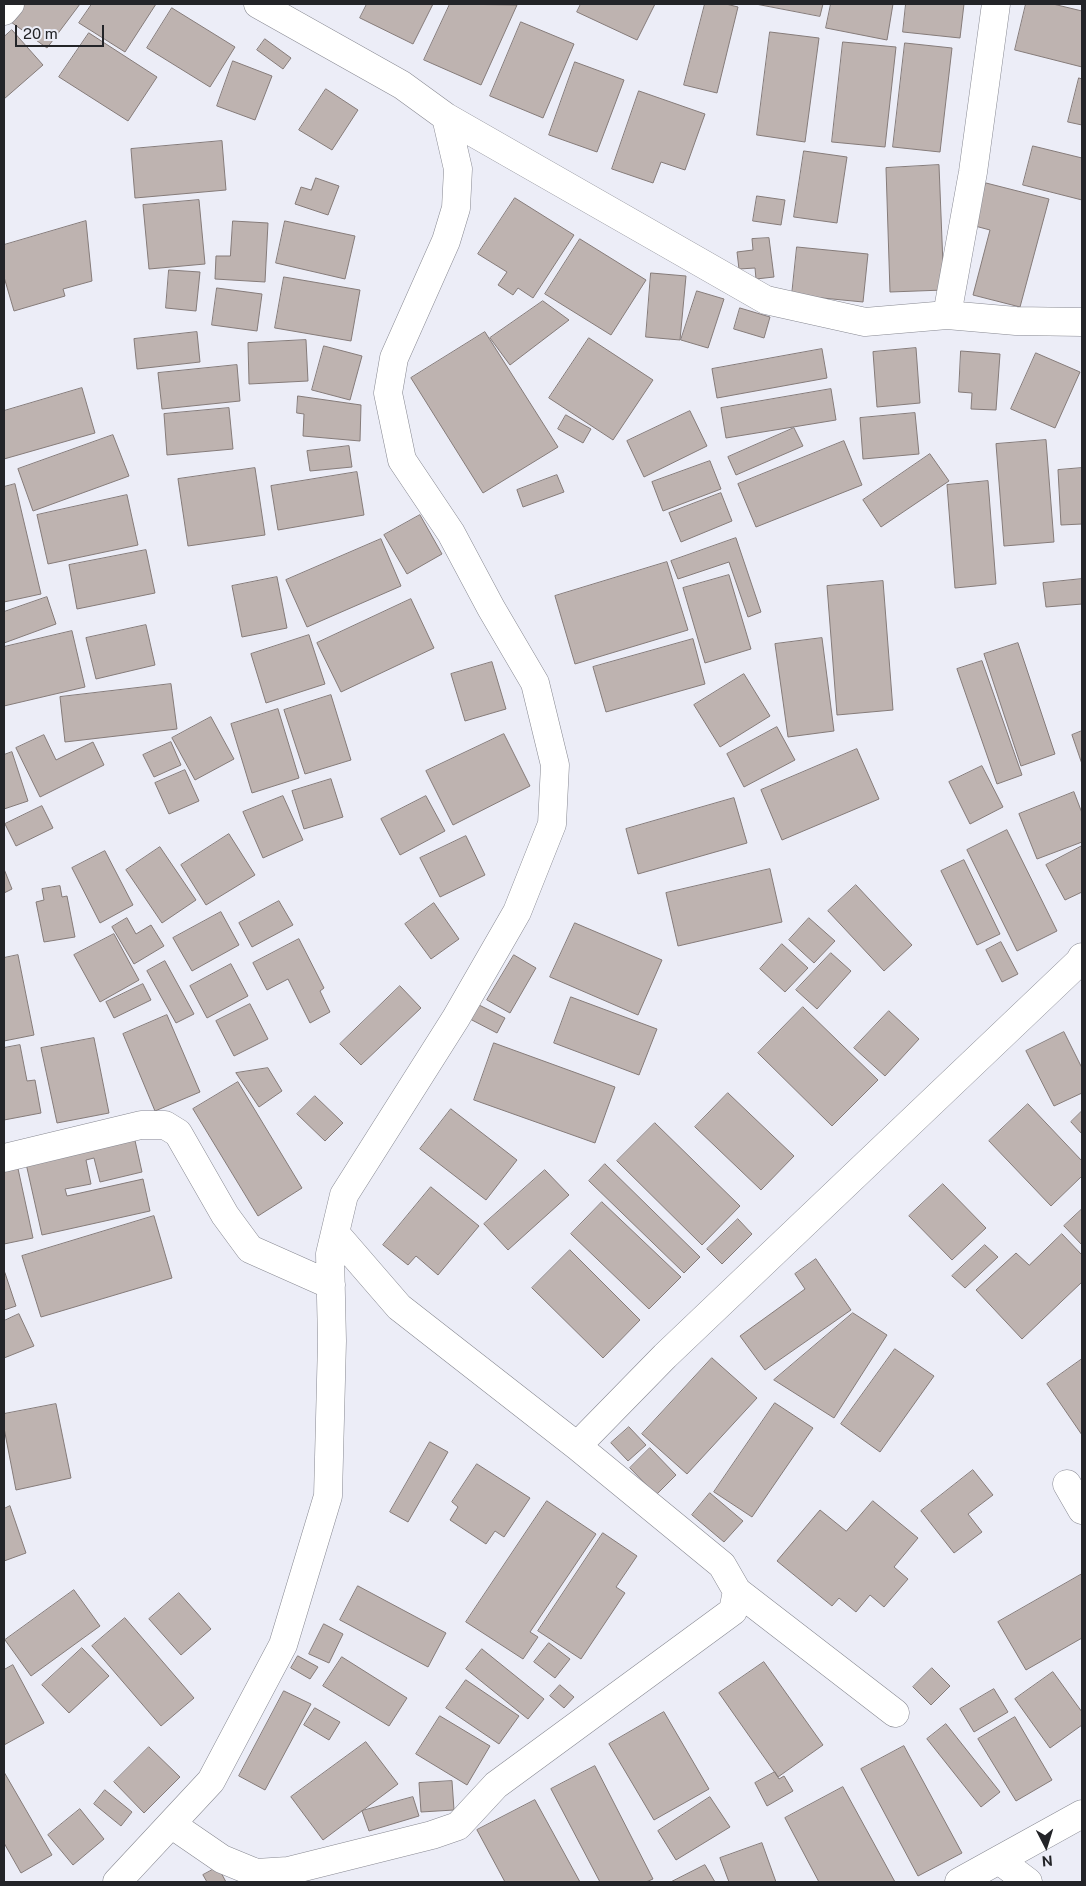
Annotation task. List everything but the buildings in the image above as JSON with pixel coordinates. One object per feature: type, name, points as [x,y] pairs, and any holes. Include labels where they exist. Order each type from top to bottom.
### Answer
[{"type":"street","points":[[4,11],[10,4]]},
{"type":"street","points":[[258,4],[402,85],[446,117],[766,300],[864,322],[947,315],[1016,321],[1082,322]]},
{"type":"street","points":[[947,315],[972,172],[996,4]]},
{"type":"street","points":[[117,1882],[210,1781],[283,1645],[328,1496],[332,1341],[330,1254],[344,1195],[456,1018],[517,912],[552,824],[555,764],[535,683],[450,533],[402,460],[388,393],[394,358],[446,240],[456,208],[458,169],[446,117]]},
{"type":"street","points":[[577,1446],[665,1356],[1072,969],[1082,957]]},
{"type":"street","points":[[4,1158],[141,1125],[165,1125],[178,1133],[225,1216],[250,1249],[331,1285]]},
{"type":"street","points":[[335,1233],[399,1307],[577,1446],[722,1566],[737,1591],[895,1713]]},
{"type":"street","points":[[1067,1484],[1082,1510]]},
{"type":"street","points":[[171,1824],[222,1859],[256,1873],[288,1871],[432,1835],[458,1826],[496,1786],[574,1726],[734,1611],[737,1591]]},
{"type":"street","points":[[959,1882],[1082,1814]]},
{"type":"street","points":[[999,1860],[1028,1882]]}]
